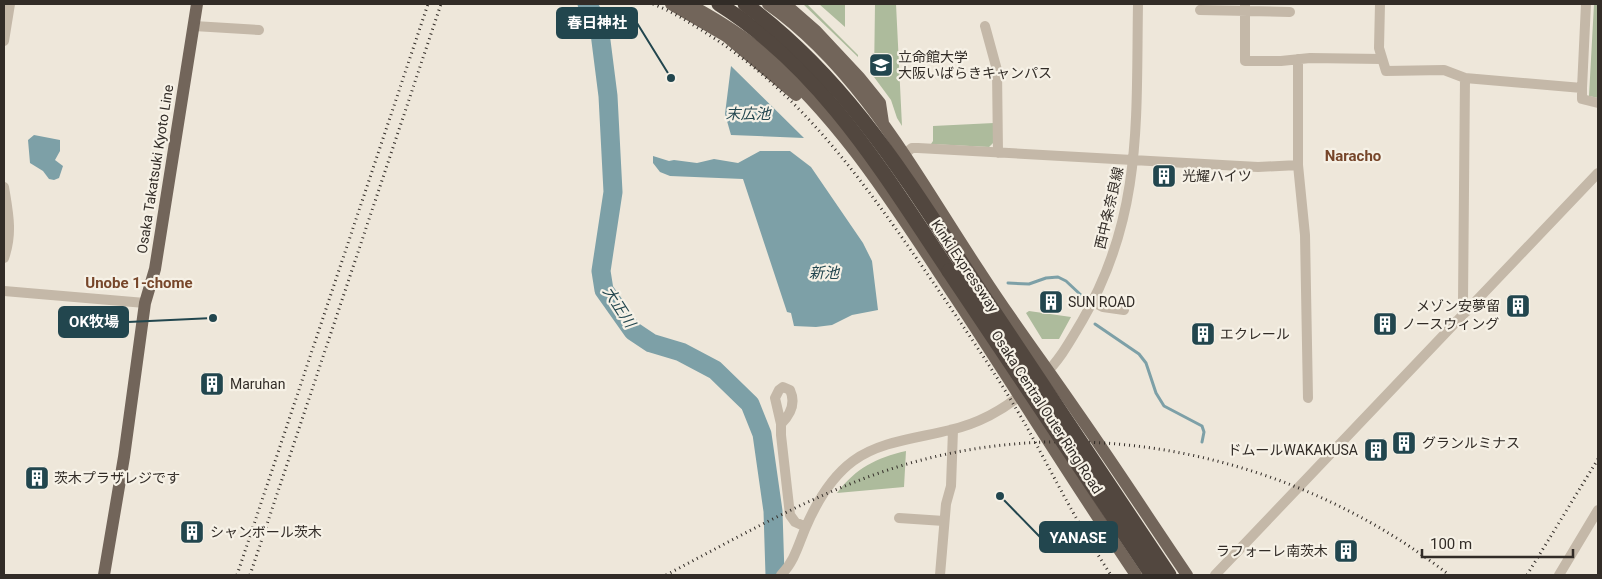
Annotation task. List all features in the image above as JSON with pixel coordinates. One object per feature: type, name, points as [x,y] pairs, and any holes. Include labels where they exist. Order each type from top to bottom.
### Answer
[{"type":"highway","name":"Kinki Expressway","points":[[718,4],[760,32],[783,52],[806,74],[852,128],[1152,575]]},
{"type":"highway","name":"Kinki Expressway","points":[[745,4],[794,43],[818,66],[863,120],[914,191],[1169,575]]},
{"type":"main road","points":[[671,4],[726,36],[795,94],[823,113]]},
{"type":"main road","name":"Osaka Central Outer Ring Road","points":[[689,4],[726,25],[778,66],[823,113],[881,186],[1020,396],[1070,478],[1136,575]]},
{"type":"main road","name":"Osaka Central Outer Ring Road","points":[[768,4],[793,23],[836,65],[883,124],[946,222],[1186,575]]},
{"type":"main road","points":[[785,4],[816,31],[880,103],[883,124]]},
{"type":"main road","name":"Osaka Takatsuki Kyoto Line","points":[[104,575],[124,457],[145,303],[155,269],[197,5]]},
{"type":"street","points":[[4,41],[10,4]]},
{"type":"street","name":"西中条奈良線","points":[[793,560],[818,502],[832,481],[854,460],[877,449],[953,430],[987,416],[1020,396],[1048,372],[1060,358],[1093,302],[1117,244],[1131,190],[1134,159],[1138,4]]},
{"type":"street","points":[[1380,4],[1381,59],[1386,72],[1444,70],[1465,78],[1582,88]]},
{"type":"street","points":[[1586,4],[1582,99],[1598,103]]},
{"type":"street","points":[[1245,8],[1245,61],[1310,58],[1381,59]]},
{"type":"street","points":[[1200,10],[1245,8],[1290,12]]},
{"type":"street","points":[[194,26],[259,30]]},
{"type":"street","points":[[985,26],[997,70],[998,153]]},
{"type":"street","points":[[1298,59],[1298,165],[1305,235],[1308,398]]},
{"type":"street","points":[[1465,78],[1463,302],[1466,312]]},
{"type":"street","points":[[903,155],[912,148],[918,148],[1258,167],[1298,165]]},
{"type":"street","points":[[1215,575],[1598,173]]},
{"type":"street","points":[[4,187],[10,228],[10,243],[4,258]]},
{"type":"street","points":[[946,222],[958,268],[1062,426],[1070,478]]},
{"type":"street","points":[[4,291],[145,303]]},
{"type":"street","points":[[1093,302],[1103,307],[1124,310]]},
{"type":"street","points":[[781,424],[780,435],[790,515],[795,522],[806,527]]},
{"type":"street","points":[[940,575],[944,521],[951,486],[953,430]]},
{"type":"street","points":[[1559,575],[1598,510]]},
{"type":"street","points":[[899,518],[944,521]]},
{"type":"street","points":[[781,575],[793,560]]},
{"type":"street","points":[[793,560],[795,575]]},
{"type":"green space","points":[[803,4],[807,4],[858,57]]},
{"type":"green space","points":[[819,4],[845,4],[845,27]]},
{"type":"green space","points":[[875,4],[896,4],[902,126],[891,100],[874,77]]},
{"type":"green space","points":[[1594,4],[1598,4],[1598,98],[1589,96]]},
{"type":"green space","points":[[994,123],[994,142],[989,147],[931,144],[933,141],[933,126]]},
{"type":"green space","points":[[1029,311],[1071,317],[1059,339],[1042,339],[1026,313]]},
{"type":"green space","points":[[906,451],[904,487],[837,493],[844,484],[867,465]]},
{"type":"water","name":"末広池","points":[[731,66],[804,138],[731,135],[725,114]]},
{"type":"water","points":[[34,135],[60,140],[60,151],[55,160],[63,166],[59,178],[49,179],[43,171],[30,163],[28,140]]},
{"type":"water","name":"新池","points":[[760,151],[790,151],[811,167],[863,243],[872,261],[878,310],[852,315],[832,325],[816,327],[794,326],[791,313],[787,312],[743,179],[670,176],[660,172],[653,163],[653,156],[669,161],[697,163],[714,159],[738,163]]},
{"type":"waterway","name":"大正川","points":[[587,4],[595,17],[600,33],[608,96],[613,192],[601,271],[604,290],[633,331],[651,343],[681,352],[715,370],[750,404],[762,434],[773,511],[775,575]]},
{"type":"waterway","points":[[1008,283],[1029,284],[1046,278],[1058,277],[1066,281],[1082,296]]},
{"type":"waterway","points":[[1095,324],[1139,354],[1146,363],[1156,393],[1164,406],[1202,426],[1204,432],[1202,442]]},
{"type":"railway","points":[[237,575],[428,4]]},
{"type":"railway","points":[[250,575],[441,4]]},
{"type":"railway","points":[[653,4],[680,17],[706,33],[741,57],[774,85],[833,147],[860,180],[911,250],[995,375],[1111,575]]},
{"type":"railway","points":[[666,575],[754,528],[814,499],[875,474],[907,464],[977,448],[1049,442],[1120,444],[1191,455],[1260,474],[1327,500],[1390,534],[1449,575]]},
{"type":"railway","points":[[1527,575],[1598,459]]},
{"type":"place","name":"立命館大学 大阪いばらきキャンパス","points":[[881,65]]},
{"type":"place","name":"春日神社","points":[[671,78]]},
{"type":"place","name":"光耀ハイツ","points":[[1164,176]]},
{"type":"place","name":"SUN ROAD","points":[[1051,302]]},
{"type":"place","name":"メゾン安夢留","points":[[1518,306]]},
{"type":"place","name":"OK牧場","points":[[213,318]]},
{"type":"place","name":"ノースウィング","points":[[1385,324]]},
{"type":"place","name":"エクレール","points":[[1203,334]]},
{"type":"place","name":"Maruhan","points":[[212,384]]},
{"type":"place","name":"グランルミナス","points":[[1404,443]]},
{"type":"place","name":"ドムールWAKAKUSA","points":[[1376,450]]},
{"type":"place","name":"茨木プラザレジです","points":[[37,478]]},
{"type":"place","name":"YANASE","points":[[1000,496]]},
{"type":"place","name":"シャンボール茨木","points":[[192,532]]},
{"type":"place","name":"ラフォーレ南茨木","points":[[1346,551]]},
{"type":"district","name":"Naracho","points":[[1353,156]]},
{"type":"district","name":"Unobe 1-chome","points":[[139,283]]}]
